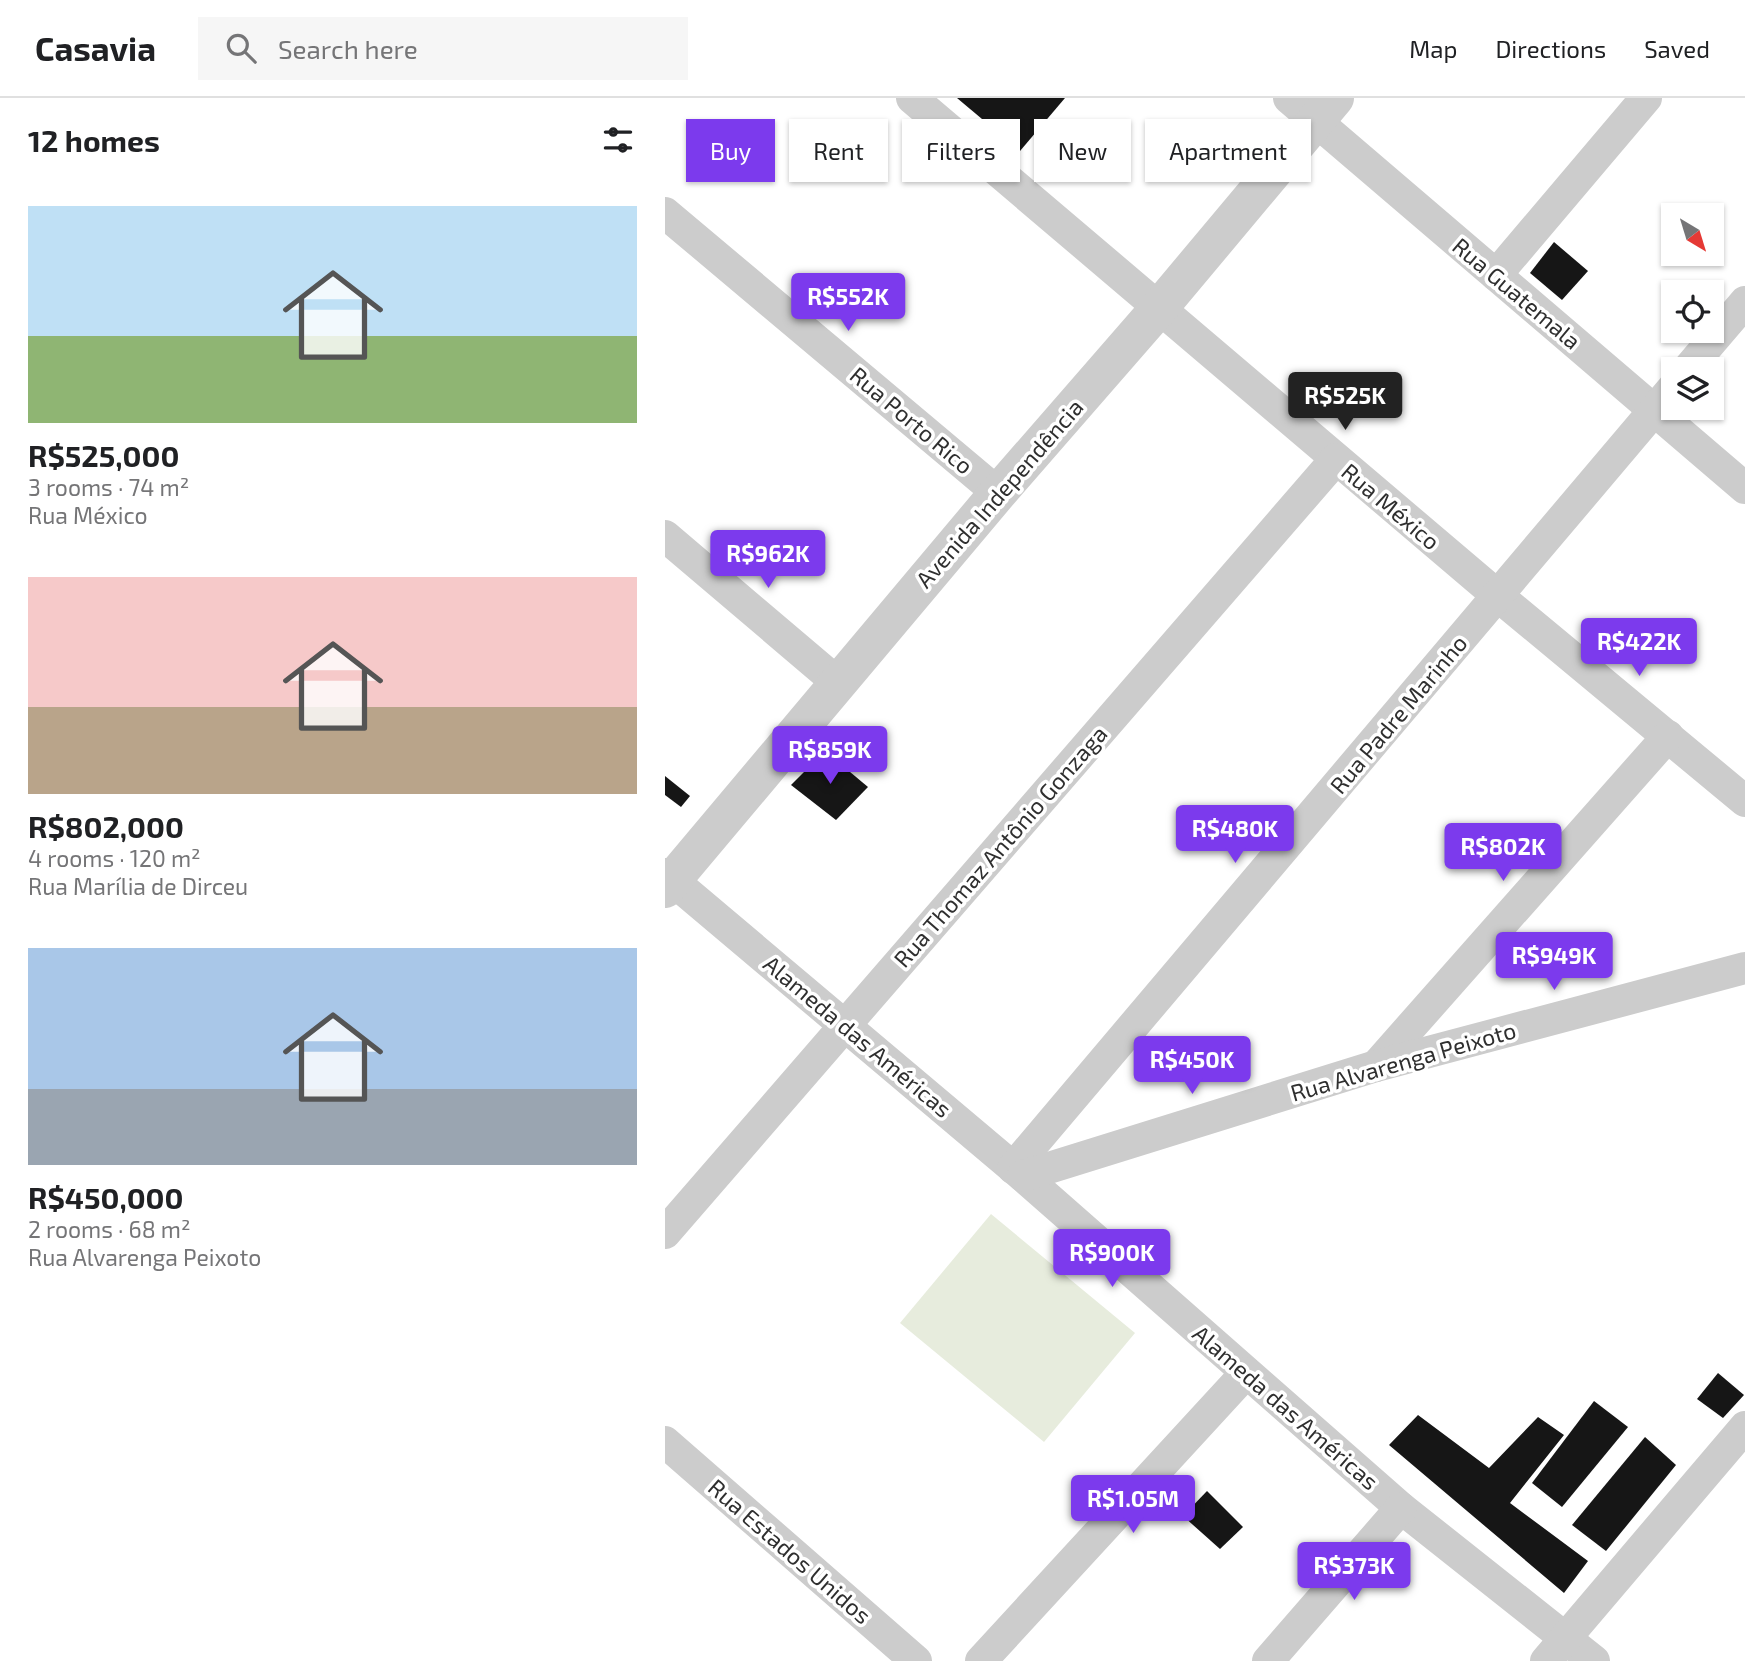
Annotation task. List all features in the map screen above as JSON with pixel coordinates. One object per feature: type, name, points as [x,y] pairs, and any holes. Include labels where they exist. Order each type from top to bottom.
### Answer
[{"type":"street","name":"Rua México","points":[[912,98],[1498,596],[1745,801]]},
{"type":"street","points":[[1496,275],[1646,98]]},
{"type":"street","name":"Avenida Independência","points":[[668,881],[1160,307],[1313,106]]},
{"type":"street","name":"Rua Guatemala","points":[[1313,106],[1496,275],[1661,397]]},
{"type":"street","name":"Rua Porto Rico","points":[[665,212],[998,493]]},
{"type":"street","points":[[1699,357],[1745,302]]},
{"type":"street","name":"Rua Padre Marinho","points":[[1018,1172],[1661,403]]},
{"type":"street","name":"Rua Guatemala","points":[[1683,420],[1745,488]]},
{"type":"street","name":"Rua Thomaz Antônio Gonzaga","points":[[665,1233],[1335,458]]},
{"type":"street","points":[[665,536],[838,683]]},
{"type":"street","points":[[1376,1066],[1668,736]]},
{"type":"street","name":"Alameda das Américas","points":[[668,881],[1018,1172],[1401,1508],[1594,1661]]},
{"type":"street","name":"Rua Alvarenga Peixoto","points":[[1018,1172],[1376,1066],[1745,968]]},
{"type":"street","points":[[981,1661],[1247,1373]]},
{"type":"street","points":[[1546,1661],[1745,1427]]},
{"type":"street","name":"Rua Estados Unidos","points":[[665,1442],[916,1661]]},
{"type":"street","points":[[1268,1661],[1401,1508]]},
{"type":"shaded area","points":[[991,1214],[1135,1333],[1044,1442],[900,1323]]},
{"type":"building","points":[[957,98],[1065,98],[1047,119],[1034,119],[1034,135],[1020,151],[1020,119],[982,119]]},
{"type":"building","points":[[1554,242],[1588,271],[1562,300],[1530,273]]},
{"type":"building","points":[[825,751],[868,787],[836,820],[791,785]]},
{"type":"building","points":[[665,776],[690,796],[681,807],[665,795]]},
{"type":"building","points":[[1718,1373],[1744,1395],[1723,1418],[1697,1399]]},
{"type":"building","points":[[1594,1401],[1628,1427],[1562,1507],[1532,1483]]},
{"type":"building","points":[[1418,1415],[1489,1468],[1538,1417],[1564,1435],[1510,1503],[1588,1561],[1564,1593],[1389,1445]]},
{"type":"building","points":[[1645,1437],[1676,1465],[1606,1551],[1572,1525]]},
{"type":"building","points":[[1207,1491],[1243,1527],[1220,1549],[1183,1516]]}]
